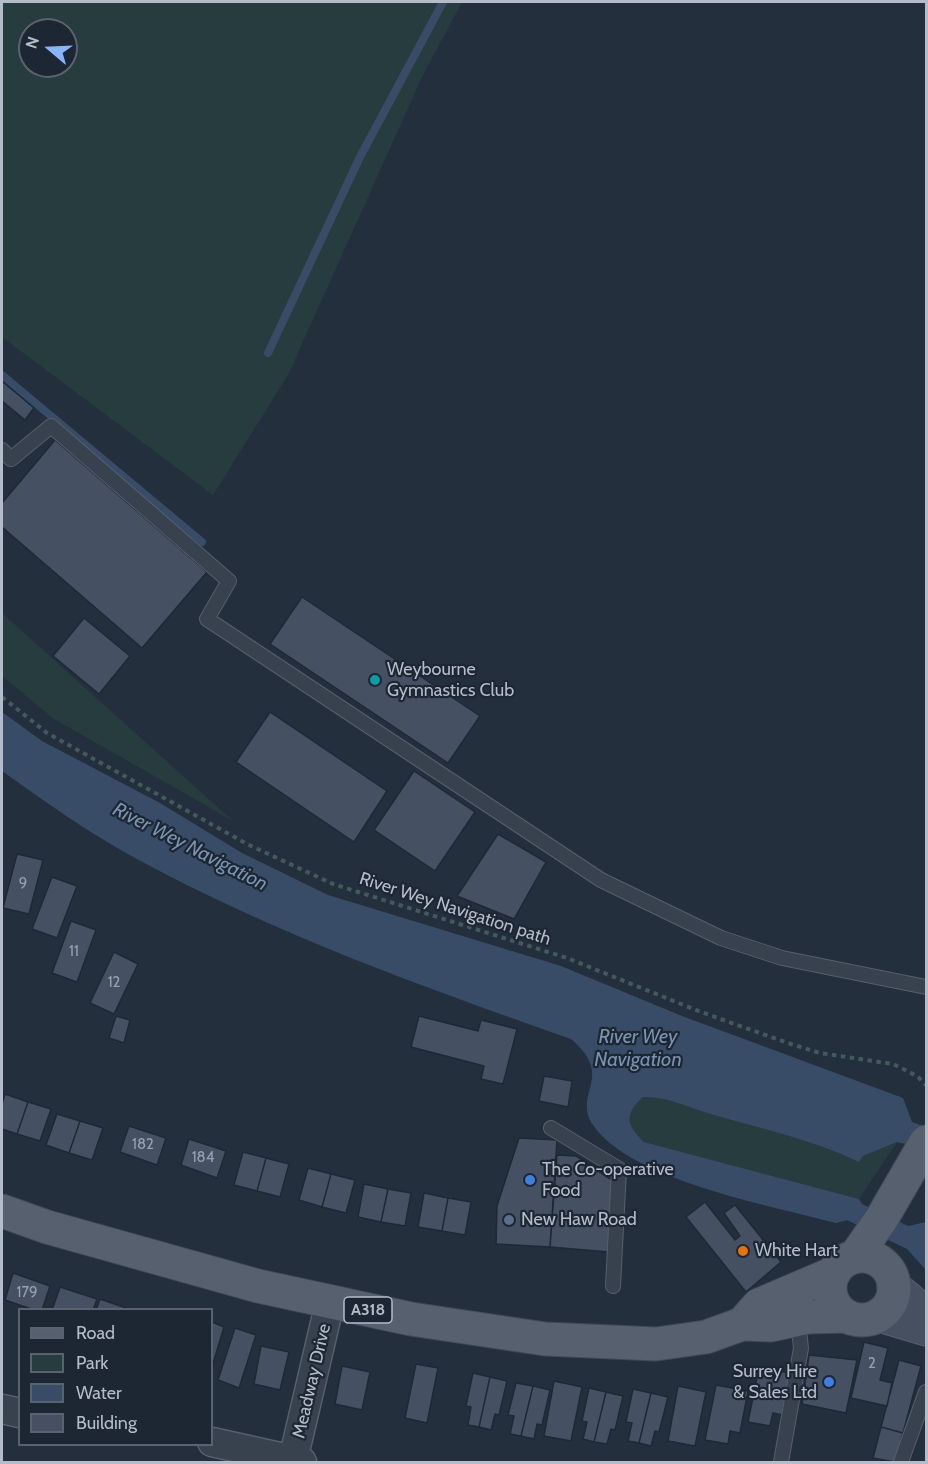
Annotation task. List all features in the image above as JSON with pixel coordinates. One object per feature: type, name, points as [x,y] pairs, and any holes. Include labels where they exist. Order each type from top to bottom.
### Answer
[{"type":"main road","points":[[868,1276],[895,1198],[927,1142]]},
{"type":"main road","name":"A318","points":[[2,1211],[188,1267],[330,1302],[488,1331],[609,1334],[671,1342],[706,1336],[742,1324],[771,1325],[798,1318],[868,1276]]},
{"type":"main road","points":[[868,1276],[927,1314]]},
{"type":"main road","points":[[868,1276],[927,1329]]},
{"type":"main road","name":"A318","points":[[742,1324],[759,1305],[868,1276]]},
{"type":"street","name":"Meadway Drive","points":[[213,1442],[298,1461],[330,1302]]},
{"type":"street","points":[[2,1409],[18,1413]]},
{"type":"lane","points":[[2,450],[11,459],[51,426],[229,582],[207,618],[602,880],[731,941],[782,958],[927,987]]},
{"type":"lane","points":[[551,1128],[619,1169],[614,1286]]},
{"type":"lane","points":[[781,1462],[801,1348],[798,1318]]},
{"type":"lane","points":[[901,1462],[927,1392]]},
{"type":"path","name":"River Wey Navigation path","points":[[2,697],[47,733],[247,844],[333,884],[567,958],[701,1012],[791,1044],[820,1053],[893,1064],[911,1072],[927,1085]]},
{"type":"green space","points":[[2,2],[462,2],[422,77],[288,375],[213,495],[2,337]]},
{"type":"green space","points":[[2,613],[233,821],[54,719],[2,676]]},
{"type":"green space","points":[[643,1097],[670,1101],[788,1136],[824,1147],[859,1162],[863,1156],[897,1142],[859,1199],[644,1142],[634,1130],[630,1120],[630,1114]]},
{"type":"water","name":"River Wey Navigation","points":[[2,712],[42,741],[160,803],[242,853],[328,895],[561,966],[682,1016],[903,1098],[912,1122],[926,1127],[926,1149],[897,1142],[863,1156],[859,1162],[806,1141],[662,1099],[643,1097],[630,1114],[630,1120],[634,1130],[644,1142],[859,1199],[862,1204],[908,1226],[926,1222],[926,1270],[907,1249],[847,1220],[836,1223],[704,1188],[669,1176],[638,1161],[611,1144],[593,1125],[588,1114],[587,1103],[592,1074],[590,1064],[584,1052],[571,1039],[404,979],[295,935],[187,885],[101,838],[2,771]]},
{"type":"building","points":[[2,381],[34,408],[25,420],[2,401]]},
{"type":"building","points":[[55,440],[207,572],[142,648],[2,527],[2,503]]},
{"type":"building","name":"Weybourne Gymnastics Club","points":[[302,597],[480,716],[448,763],[270,644]]},
{"type":"building","points":[[84,618],[130,656],[99,694],[53,656]]},
{"type":"building","points":[[270,712],[387,791],[354,842],[236,762]]},
{"type":"building","points":[[414,771],[475,812],[435,871],[374,830]]},
{"type":"building","points":[[498,834],[546,862],[514,919],[457,896]]},
{"type":"building","points":[[17,854],[43,860],[29,914],[3,908]]},
{"type":"building","points":[[52,877],[77,886],[57,938],[32,929]]},
{"type":"building","points":[[71,921],[96,930],[77,982],[52,973]]},
{"type":"building","points":[[114,952],[138,964],[114,1014],[90,1003]]},
{"type":"building","points":[[116,1016],[130,1020],[124,1043],[109,1038]]},
{"type":"building","points":[[419,1016],[478,1031],[481,1020],[517,1029],[503,1084],[481,1079],[484,1066],[411,1047]]},
{"type":"building","points":[[544,1076],[572,1081],[568,1107],[539,1101]]},
{"type":"building","points":[[5,1094],[28,1102],[17,1134],[2,1129],[2,1104]]},
{"type":"building","points":[[28,1102],[51,1109],[40,1141],[17,1134]]},
{"type":"building","points":[[57,1114],[80,1121],[69,1153],[46,1145]]},
{"type":"building","points":[[80,1121],[103,1128],[92,1160],[69,1153]]},
{"type":"building","points":[[129,1126],[166,1138],[157,1165],[120,1152]]},
{"type":"building","name":"The Co-operative Food","points":[[519,1138],[557,1140],[550,1247],[496,1244],[497,1206]]},
{"type":"building","points":[[189,1139],[226,1151],[217,1178],[181,1165]]},
{"type":"building","points":[[243,1152],[266,1158],[257,1191],[234,1185]]},
{"type":"building","points":[[557,1155],[576,1156],[613,1181],[609,1252],[550,1247]]},
{"type":"building","points":[[266,1158],[289,1164],[280,1197],[257,1191]]},
{"type":"building","points":[[308,1168],[331,1174],[322,1207],[299,1200]]},
{"type":"building","points":[[331,1174],[355,1180],[346,1213],[322,1207]]},
{"type":"building","points":[[364,1184],[388,1189],[381,1222],[358,1217]]},
{"type":"building","points":[[388,1189],[411,1193],[405,1226],[381,1222]]},
{"type":"building","points":[[424,1193],[448,1198],[442,1231],[418,1227]]},
{"type":"building","points":[[448,1198],[471,1202],[465,1235],[442,1231]]},
{"type":"building","name":"White Hart","points":[[705,1202],[735,1240],[740,1236],[724,1213],[735,1205],[781,1262],[746,1292],[686,1217]]},
{"type":"building","points":[[13,1273],[50,1286],[43,1308],[28,1308],[5,1300]]},
{"type":"building","points":[[60,1287],[97,1299],[94,1308],[53,1308]]},
{"type":"building","points":[[100,1299],[126,1308],[97,1308]]},
{"type":"building","points":[[213,1322],[224,1327],[213,1364]]},
{"type":"building","points":[[235,1328],[256,1335],[239,1388],[218,1380]]},
{"type":"building","points":[[864,1342],[888,1348],[880,1380],[892,1383],[887,1406],[851,1398]]},
{"type":"building","points":[[261,1346],[289,1352],[280,1390],[254,1384]]},
{"type":"building","name":"Surrey Hire & Sales Ltd","points":[[809,1355],[857,1360],[846,1413],[802,1404]]},
{"type":"building","points":[[899,1360],[921,1366],[903,1433],[881,1427]]},
{"type":"building","points":[[416,1364],[438,1368],[427,1423],[405,1418]]},
{"type":"building","points":[[342,1366],[370,1372],[362,1410],[335,1404]]},
{"type":"building","points":[[759,1367],[790,1373],[782,1415],[773,1413],[770,1426],[748,1422]]},
{"type":"building","points":[[473,1373],[490,1377],[479,1427],[468,1425],[471,1407],[466,1406]]},
{"type":"building","points":[[490,1377],[507,1381],[499,1415],[495,1414],[491,1430],[479,1427]]},
{"type":"building","points":[[554,1381],[582,1387],[571,1441],[544,1436]]},
{"type":"building","points":[[516,1383],[533,1386],[521,1436],[510,1434],[514,1416],[508,1415]]},
{"type":"building","points":[[716,1385],[748,1391],[740,1433],[730,1431],[728,1444],[705,1440]]},
{"type":"building","points":[[533,1386],[550,1390],[542,1425],[537,1424],[534,1439],[521,1436]]},
{"type":"building","points":[[678,1386],[706,1392],[695,1446],[668,1441]]},
{"type":"building","points":[[589,1388],[606,1392],[594,1442],[583,1439],[587,1422],[582,1421]]},
{"type":"building","points":[[633,1389],[651,1393],[639,1443],[628,1441],[632,1423],[626,1422]]},
{"type":"building","points":[[606,1392],[623,1396],[615,1430],[611,1429],[607,1444],[594,1442]]},
{"type":"building","points":[[651,1393],[668,1397],[659,1432],[655,1431],[651,1446],[639,1443]]},
{"type":"building","points":[[881,1427],[903,1433],[895,1462],[873,1458]]},
{"type":"waterway","points":[[268,353],[360,157],[443,2]]},
{"type":"waterway","points":[[2,375],[202,542]]},
{"type":"place","name":"Weybourne Gymnastics Club","points":[[375,680]]},
{"type":"place","name":"The Co-operative Food","points":[[530,1180]]},
{"type":"place","name":"New Haw Road","points":[[509,1220]]},
{"type":"place","name":"White Hart","points":[[743,1251]]},
{"type":"place","name":"Surrey Hire & Sales Ltd","points":[[829,1382]]}]
